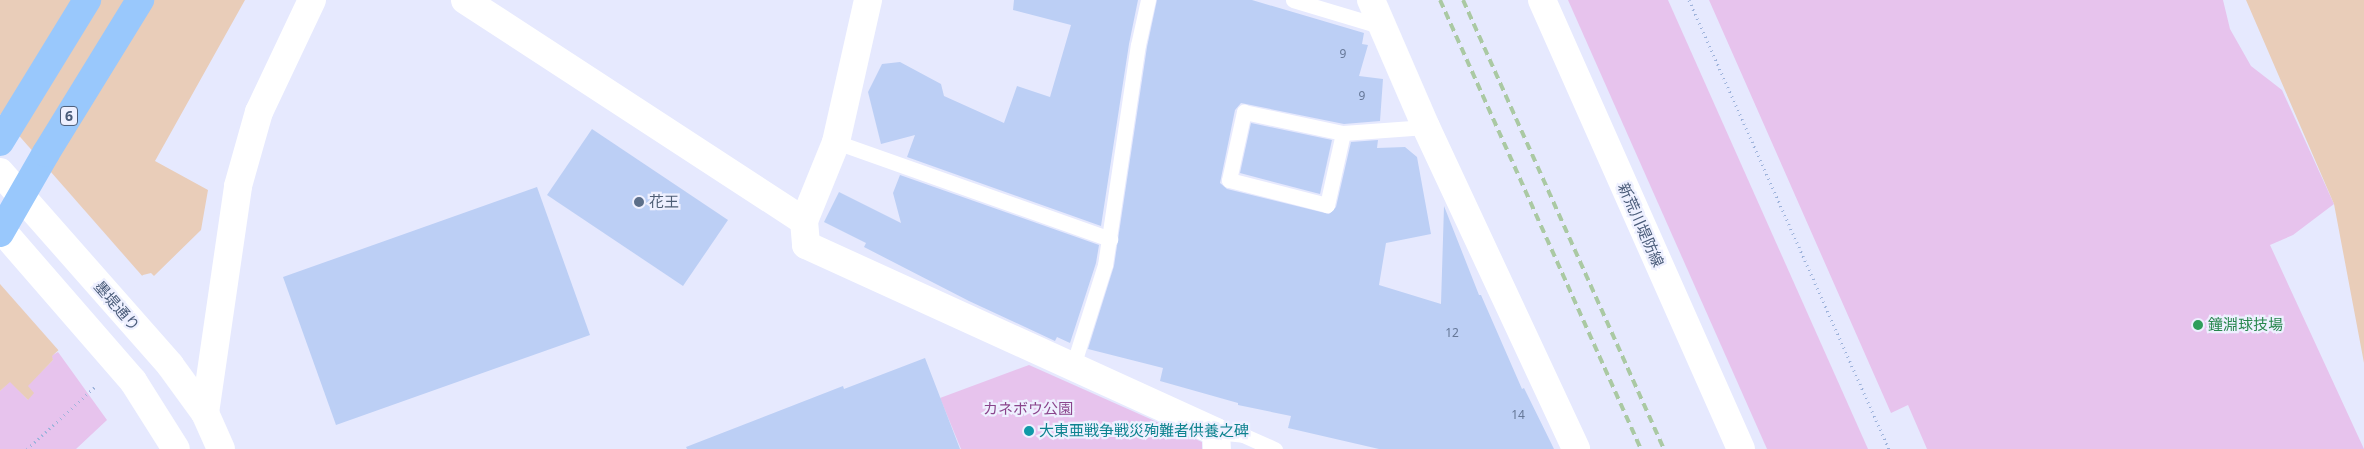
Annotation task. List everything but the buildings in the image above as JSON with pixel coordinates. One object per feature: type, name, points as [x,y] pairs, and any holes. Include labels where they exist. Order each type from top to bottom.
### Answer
[{"type":"highway","points":[[0,142],[87,0]]},
{"type":"highway","name":"6","points":[[0,233],[46,153],[140,0]]},
{"type":"street","points":[[205,413],[238,186],[259,112],[312,0]]},
{"type":"street","points":[[465,0],[804,222]]},
{"type":"street","points":[[868,0],[836,142],[804,222],[806,246],[1072,369],[1217,441]]},
{"type":"street","points":[[1371,0],[1426,127],[1576,449]]},
{"type":"street","name":"新荒川堤防線","points":[[1542,0],[1741,449]]},
{"type":"street","name":"墨堤通り","points":[[0,172],[170,365],[205,413],[221,449]]},
{"type":"street","points":[[0,228],[90,329],[133,382],[176,449]]},
{"type":"lane","points":[[1072,369],[1105,265],[1138,45],[1148,0]]},
{"type":"lane","points":[[1293,0],[1383,27]]},
{"type":"lane","points":[[1344,133],[1327,205],[1229,180],[1244,112],[1344,133],[1426,127]]},
{"type":"lane","points":[[836,142],[1110,240]]},
{"type":"lane","points":[[1217,441],[1243,435],[1275,449]]},
{"type":"path","points":[[1689,0],[1889,449]]},
{"type":"path","points":[[27,449],[97,385]]},
{"type":"green space","points":[[1568,0],[1668,0],[1868,449],[1767,449]]},
{"type":"green space","points":[[1709,0],[2223,0],[2230,29],[2251,66],[2282,90],[2334,204],[2293,235],[2270,245],[2364,449],[1927,449],[1908,405],[1891,413]]},
{"type":"green space","points":[[58,352],[107,420],[76,449],[0,449],[0,391],[10,381],[28,400],[27,386],[53,360],[51,356]]},
{"type":"green space","name":"カネボウ公園","points":[[1029,365],[1202,442],[1202,449],[961,449],[940,398]]},
{"type":"shaded area","points":[[0,0],[245,0],[155,161],[208,190],[201,230],[154,276],[151,273],[143,275],[52,356],[53,360],[28,386],[34,393],[28,400],[10,382],[0,391]]},
{"type":"shaded area","points":[[2246,0],[2364,0],[2364,363],[2334,204]]},
{"type":"pier","points":[[0,114],[144,278],[60,352],[0,284]]},
{"type":"railway","points":[[1440,0],[1641,449]]},
{"type":"railway","points":[[1463,0],[1664,449]]},
{"type":"place","name":"花王","points":[[639,202]]},
{"type":"place","name":"鐘淵球技場","points":[[2198,325]]},
{"type":"place","name":"大東亜戦争戦災殉難者供養之碑","points":[[1029,431]]}]
